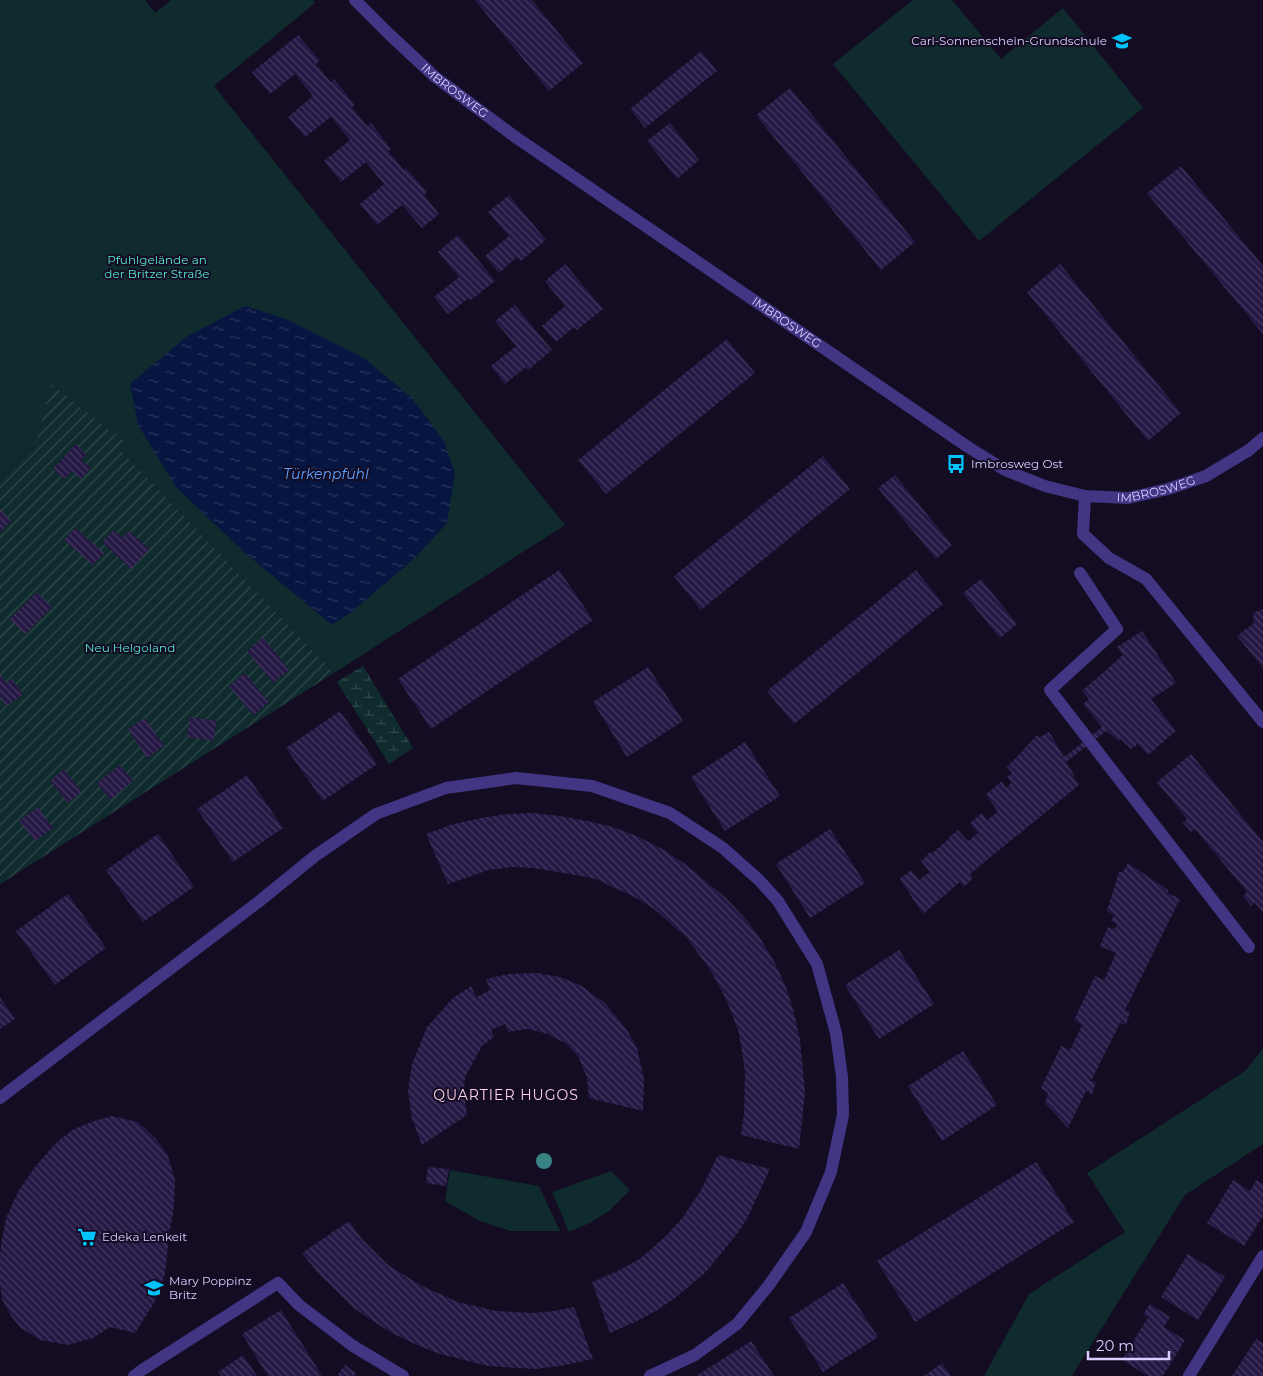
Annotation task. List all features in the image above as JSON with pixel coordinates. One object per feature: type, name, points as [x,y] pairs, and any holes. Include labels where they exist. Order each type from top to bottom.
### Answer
[{"type":"street","name":"IMBROSWEG","points":[[355,0],[388,34],[434,76],[514,136],[968,447],[1005,470],[1044,486],[1085,496],[1128,498],[1168,489],[1206,476],[1249,450],[1263,438]]},
{"type":"street","points":[[1085,496],[1083,534],[1109,558],[1146,579],[1263,722]]},
{"type":"street","points":[[1080,573],[1117,629],[1050,690],[1249,947]]},
{"type":"street","points":[[0,1098],[257,903],[315,856],[376,814],[446,788],[516,778],[592,786],[670,813],[723,848],[760,880],[778,902],[817,964],[836,1033],[842,1077],[843,1115],[831,1172],[806,1232],[769,1285],[737,1324],[695,1355],[650,1376]]},
{"type":"street","points":[[1189,1376],[1263,1256]]},
{"type":"street","points":[[134,1376],[278,1283],[299,1305],[352,1346],[403,1376]]},
{"type":"green space","name":"Pfuhlgelände an der Britzer Straße","points":[[0,0],[145,0],[155,13],[171,0],[313,0],[315,3],[214,86],[565,525],[334,673],[121,450],[123,441],[51,384],[37,439],[11,468],[0,477]]},
{"type":"green space","points":[[913,0],[952,0],[1001,59],[1063,8],[1143,108],[979,241],[833,64]]},
{"type":"green space","name":"Neu Helgoland","points":[[51,384],[124,441],[121,450],[334,673],[0,884],[0,477],[11,468],[37,439]]},
{"type":"green space","points":[[363,666],[413,748],[389,764],[337,682]]},
{"type":"green space","points":[[1263,1048],[1263,1144],[1185,1195],[1072,1376],[984,1376],[1029,1294],[1125,1232],[1087,1173],[1245,1071]]},
{"type":"green space","points":[[450,1170],[539,1186],[560,1231],[511,1231],[480,1221],[445,1201]]},
{"type":"green space","points":[[611,1171],[630,1190],[609,1211],[590,1223],[569,1232],[552,1192]]},
{"type":"water","name":"Türkenpfuhl","points":[[245,306],[286,319],[364,358],[412,398],[444,441],[455,473],[447,523],[416,557],[354,610],[332,625],[246,554],[176,487],[138,425],[130,384],[186,337]]},
{"type":"building","points":[[475,0],[532,0],[583,63],[549,91]]},
{"type":"building","points":[[298,35],[320,61],[316,64],[331,82],[334,79],[355,105],[352,107],[367,126],[371,123],[391,149],[388,151],[404,170],[406,168],[427,192],[424,195],[439,214],[422,228],[402,205],[377,225],[360,204],[384,184],[366,162],[341,182],[324,161],[350,140],[331,117],[305,137],[288,117],[313,96],[295,74],[270,94],[252,72]]},
{"type":"building","points":[[701,51],[717,71],[645,128],[630,109]]},
{"type":"building","points":[[790,88],[915,242],[881,270],[756,115]]},
{"type":"building","points":[[670,123],[699,160],[677,179],[647,141]]},
{"type":"building","points":[[1181,166],[1263,266],[1263,334],[1147,193]]},
{"type":"building","points":[[509,195],[546,240],[521,261],[517,257],[499,273],[485,256],[509,236],[488,212]]},
{"type":"building","points":[[458,235],[495,281],[471,300],[469,298],[448,314],[434,297],[459,277],[438,252]]},
{"type":"building","points":[[565,264],[603,309],[577,330],[574,327],[556,342],[542,326],[565,306],[545,281]]},
{"type":"building","points":[[1060,264],[1181,413],[1148,441],[1027,292]]},
{"type":"building","points":[[515,305],[552,350],[528,370],[526,367],[505,384],[491,366],[516,346],[495,321]]},
{"type":"building","points":[[727,339],[755,373],[606,494],[578,460]]},
{"type":"building","points":[[76,444],[86,454],[81,460],[91,468],[81,479],[72,471],[64,479],[53,469]]},
{"type":"building","points":[[823,456],[850,489],[701,610],[674,576]]},
{"type":"building","points":[[895,475],[952,545],[936,559],[878,488]]},
{"type":"building","points":[[0,509],[11,521],[0,532]]},
{"type":"building","points":[[75,528],[104,553],[93,565],[64,540]]},
{"type":"building","points":[[114,530],[123,538],[129,531],[149,549],[131,569],[102,542]]},
{"type":"building","points":[[559,570],[593,620],[431,729],[398,679]]},
{"type":"building","points":[[916,570],[943,604],[794,724],[767,691]]},
{"type":"building","points":[[981,579],[1017,624],[1000,638],[963,593]]},
{"type":"building","points":[[37,592],[52,607],[25,634],[10,619]]},
{"type":"building","points":[[1263,609],[1263,668],[1237,636],[1254,623],[1253,613]]},
{"type":"building","points":[[1142,631],[1176,683],[1151,699],[1176,731],[1148,755],[1138,744],[1131,749],[1121,739],[1119,741],[1106,731],[1066,762],[1079,785],[970,874],[973,878],[964,887],[960,882],[923,914],[900,879],[911,870],[919,880],[930,872],[921,861],[930,852],[931,854],[958,830],[968,841],[978,833],[970,823],[982,813],[987,820],[998,812],[986,794],[1002,781],[1006,788],[1011,783],[1007,777],[1012,773],[1007,767],[1036,736],[1040,737],[1049,732],[1064,757],[1102,727],[1083,704],[1089,699],[1082,691],[1123,655],[1117,647]]},
{"type":"building","points":[[263,637],[289,670],[273,683],[247,651]]},
{"type":"building","points":[[648,667],[683,721],[627,757],[593,702]]},
{"type":"building","points":[[245,673],[269,702],[253,715],[229,686]]},
{"type":"building","points":[[0,674],[6,683],[12,679],[23,694],[6,706],[0,697]]},
{"type":"building","points":[[340,711],[377,764],[323,801],[286,748]]},
{"type":"building","points":[[190,717],[217,721],[213,741],[187,737]]},
{"type":"building","points":[[145,718],[164,746],[147,758],[128,729]]},
{"type":"building","points":[[745,742],[780,796],[725,831],[691,777]]},
{"type":"building","points":[[1191,754],[1263,842],[1263,912],[1255,903],[1251,906],[1243,896],[1247,892],[1195,829],[1191,832],[1183,823],[1187,819],[1157,782]]},
{"type":"building","points":[[120,765],[133,781],[110,800],[97,783]]},
{"type":"building","points":[[64,769],[82,792],[68,803],[50,781]]},
{"type":"building","points":[[247,775],[283,828],[233,862],[197,809]]},
{"type":"building","points":[[38,807],[53,828],[35,841],[19,821]]},
{"type":"building","points":[[533,813],[587,821],[613,827],[639,837],[685,864],[726,898],[744,917],[760,938],[775,963],[786,987],[794,1013],[800,1039],[805,1092],[799,1149],[741,1135],[744,1114],[745,1072],[738,1030],[730,1009],[711,971],[687,938],[654,909],[636,898],[596,879],[533,868],[511,867],[489,870],[448,884],[426,834],[454,824],[481,818]]},
{"type":"building","points":[[830,829],[865,883],[810,918],[776,864]]},
{"type":"building","points":[[158,834],[194,887],[143,922],[106,870]]},
{"type":"building","points":[[1128,863],[1168,890],[1168,893],[1180,899],[1125,1010],[1130,1012],[1126,1025],[1120,1023],[1091,1081],[1096,1082],[1092,1095],[1086,1091],[1068,1128],[1045,1103],[1048,1093],[1041,1088],[1061,1046],[1070,1050],[1082,1025],[1074,1020],[1095,976],[1104,980],[1116,953],[1100,946],[1108,927],[1115,929],[1117,924],[1111,921],[1114,915],[1107,911],[1119,872],[1123,872]]},
{"type":"building","points":[[68,894],[106,948],[55,985],[16,931]]},
{"type":"building","points":[[899,950],[934,1004],[879,1039],[845,985]]},
{"type":"building","points":[[536,973],[560,977],[580,985],[605,1003],[627,1030],[637,1048],[644,1079],[643,1111],[589,1098],[587,1078],[579,1058],[567,1044],[548,1034],[528,1029],[508,1032],[505,1024],[491,1030],[494,1037],[482,1046],[465,1077],[464,1092],[467,1115],[422,1145],[412,1119],[408,1091],[412,1064],[427,1027],[453,998],[471,986],[476,997],[490,990],[486,979],[509,974]]},
{"type":"building","points":[[0,997],[15,1019],[0,1029]]},
{"type":"building","points":[[963,1051],[997,1105],[942,1141],[908,1086]]},
{"type":"building","points":[[112,1116],[138,1122],[156,1139],[168,1156],[175,1180],[174,1207],[165,1274],[154,1303],[135,1333],[110,1327],[93,1338],[68,1345],[40,1340],[21,1328],[11,1316],[2,1299],[0,1257],[6,1218],[18,1192],[34,1168],[57,1142],[74,1129]]},
{"type":"building","points":[[718,1155],[770,1169],[747,1219],[705,1273],[675,1298],[656,1311],[610,1333],[592,1282],[620,1270],[641,1258],[669,1233],[683,1217],[701,1190]]},
{"type":"building","points":[[1036,1162],[1074,1222],[915,1322],[877,1261]]},
{"type":"building","points":[[428,1167],[449,1169],[446,1186],[426,1183]]},
{"type":"building","points":[[1233,1180],[1250,1191],[1256,1180],[1263,1184],[1263,1216],[1244,1246],[1207,1223]]},
{"type":"building","points":[[349,1221],[361,1238],[388,1265],[422,1286],[458,1302],[496,1311],[534,1313],[574,1307],[593,1359],[536,1369],[488,1366],[440,1354],[394,1334],[354,1308],[319,1274],[302,1253]]},
{"type":"building","points":[[1188,1254],[1225,1277],[1198,1320],[1161,1297]]},
{"type":"building","points":[[843,1283],[878,1337],[823,1372],[789,1318]]},
{"type":"building","points":[[1150,1304],[1170,1317],[1164,1327],[1185,1340],[1163,1376],[1148,1376],[1122,1360],[1148,1317],[1143,1314]]},
{"type":"building","points":[[281,1310],[322,1376],[268,1376],[242,1334]]},
{"type":"building","points":[[1256,1339],[1263,1343],[1263,1376],[1232,1376]]},
{"type":"building","points":[[751,1341],[774,1376],[696,1376]]},
{"type":"building","points":[[243,1355],[257,1376],[221,1376],[218,1372]]},
{"type":"building","points":[[942,1363],[951,1376],[924,1376]]},
{"type":"building","points":[[345,1365],[356,1373],[354,1376],[340,1376],[338,1374]]},
{"type":"place","name":"Carl-Sonnenschein-Grundschule","points":[[1122,41]]},
{"type":"place","name":"Imbrosweg Ost","points":[[956,464]]},
{"type":"place","name":"Edeka Lenkeit","points":[[87,1237]]},
{"type":"place","name":"Mary Poppinz Britz","points":[[154,1288]]},
{"type":"district","name":"QUARTIER HUGOS","points":[[506,1095]]}]
